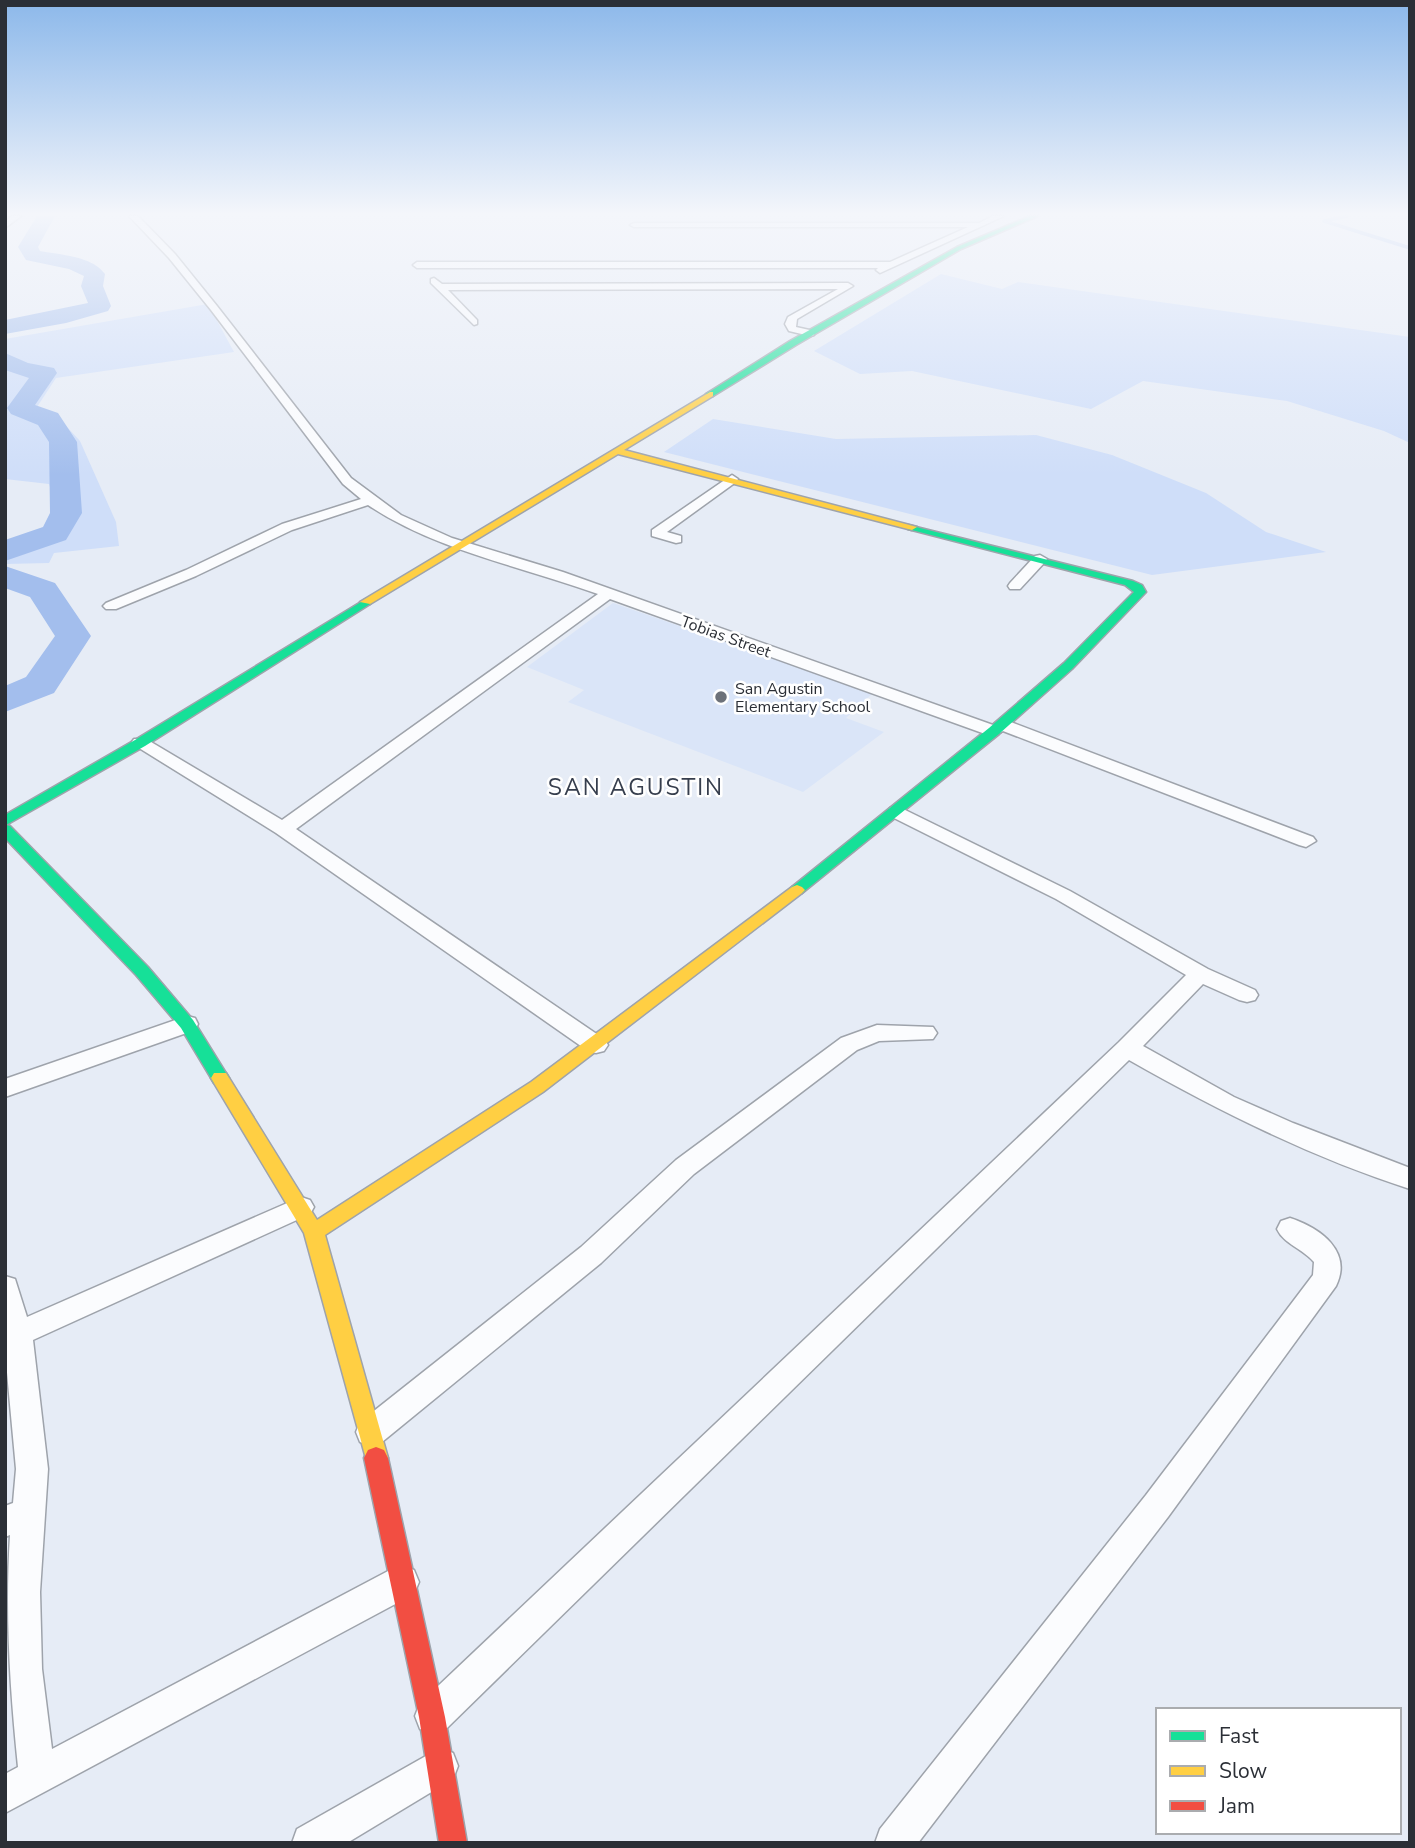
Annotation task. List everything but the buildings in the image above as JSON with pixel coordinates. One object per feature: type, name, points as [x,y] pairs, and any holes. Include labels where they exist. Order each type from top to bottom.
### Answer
[{"type":"street","name":"Tobias Street","points":[[208,302],[347,481],[368,501],[414,530],[519,562],[998,728],[1306,841]]},
{"type":"street","points":[[455,302],[474,322]]},
{"type":"street","points":[[810,333],[792,328],[790,324],[793,317],[819,302]]},
{"type":"street","points":[[5,821],[140,743],[457,545],[864,302]]},
{"type":"street","points":[[314,1233],[537,1087],[596,1045],[897,812],[1068,666],[1140,592],[1138,587],[1129,583],[618,451]]},
{"type":"street","points":[[676,540],[657,533],[732,479]]},
{"type":"street","points":[[111,606],[202,568],[287,527],[368,501]]},
{"type":"street","points":[[1015,586],[1040,559]]},
{"type":"street","points":[[283,830],[608,594]]},
{"type":"street","points":[[140,743],[283,830],[596,1045]]},
{"type":"street","points":[[897,812],[1100,915],[1200,974],[1247,995]]},
{"type":"street","points":[[5,829],[142,971],[187,1024],[302,1207],[314,1233],[371,1432],[432,1717],[453,1843]]},
{"type":"street","points":[[432,1717],[1200,974]]},
{"type":"street","points":[[5,1088],[187,1024]]},
{"type":"street","points":[[371,1432],[591,1255],[685,1167],[849,1044],[877,1033],[925,1032]]},
{"type":"street","points":[[1126,1048],[1225,1103],[1284,1130],[1410,1179]]},
{"type":"street","points":[[18,1334],[302,1207]]},
{"type":"street","points":[[894,1843],[1157,1506],[1326,1278],[1328,1259],[1317,1246],[1290,1229]]},
{"type":"street","points":[[5,1287],[18,1334],[32,1469],[17,1517],[25,1669],[37,1777]]},
{"type":"street","points":[[5,1794],[402,1581]]},
{"type":"street","points":[[311,1843],[441,1765]]},
{"type":"shaded area","points":[[894,302],[1162,302],[1410,337],[1410,443],[1384,431],[1287,401],[1143,381],[1091,409],[912,371],[860,374],[814,351]]},
{"type":"shaded area","points":[[208,304],[234,352],[56,378],[37,407],[56,415],[80,441],[116,522],[119,546],[54,553],[49,563],[5,564],[5,549],[50,532],[61,514],[49,484],[5,479],[5,339]]},
{"type":"shaded area","points":[[713,419],[836,439],[1036,435],[1112,455],[1206,493],[1266,532],[1326,552],[1152,575],[664,452]]},
{"type":"shaded area","name":"San Agustin Elementary School","points":[[613,603],[873,693],[846,718],[884,732],[803,792],[568,702],[584,690],[527,667]]},
{"type":"waterway","points":[[5,327],[66,316],[100,306],[98,302]]},
{"type":"waterway","points":[[5,360],[21,369],[45,373],[20,408],[48,419],[63,442],[66,513],[55,533],[5,551]]},
{"type":"waterway","points":[[5,576],[43,590],[73,636],[40,685],[5,700]]},
{"type":"traffic: fast","points":[[710,394],[864,302]]},
{"type":"traffic: fast","points":[[797,890],[994,731],[1068,666],[1140,592],[1138,587],[1129,583],[912,527]]},
{"type":"traffic: fast","points":[[5,821],[140,743],[366,602]]},
{"type":"traffic: fast","points":[[5,829],[142,971],[187,1024],[220,1078]]},
{"type":"traffic: slow","points":[[366,602],[710,394]]},
{"type":"traffic: slow","points":[[618,451],[912,527]]},
{"type":"traffic: slow","points":[[314,1232],[537,1087],[797,890]]},
{"type":"traffic: slow","points":[[220,1078],[314,1232],[376,1458]]},
{"type":"traffic: jam","points":[[376,1458],[432,1717],[453,1843]]},
{"type":"place","name":"San Agustin Elementary School","points":[[721,697]]},
{"type":"district","name":"SAN AGUSTIN","points":[[636,787]]}]
